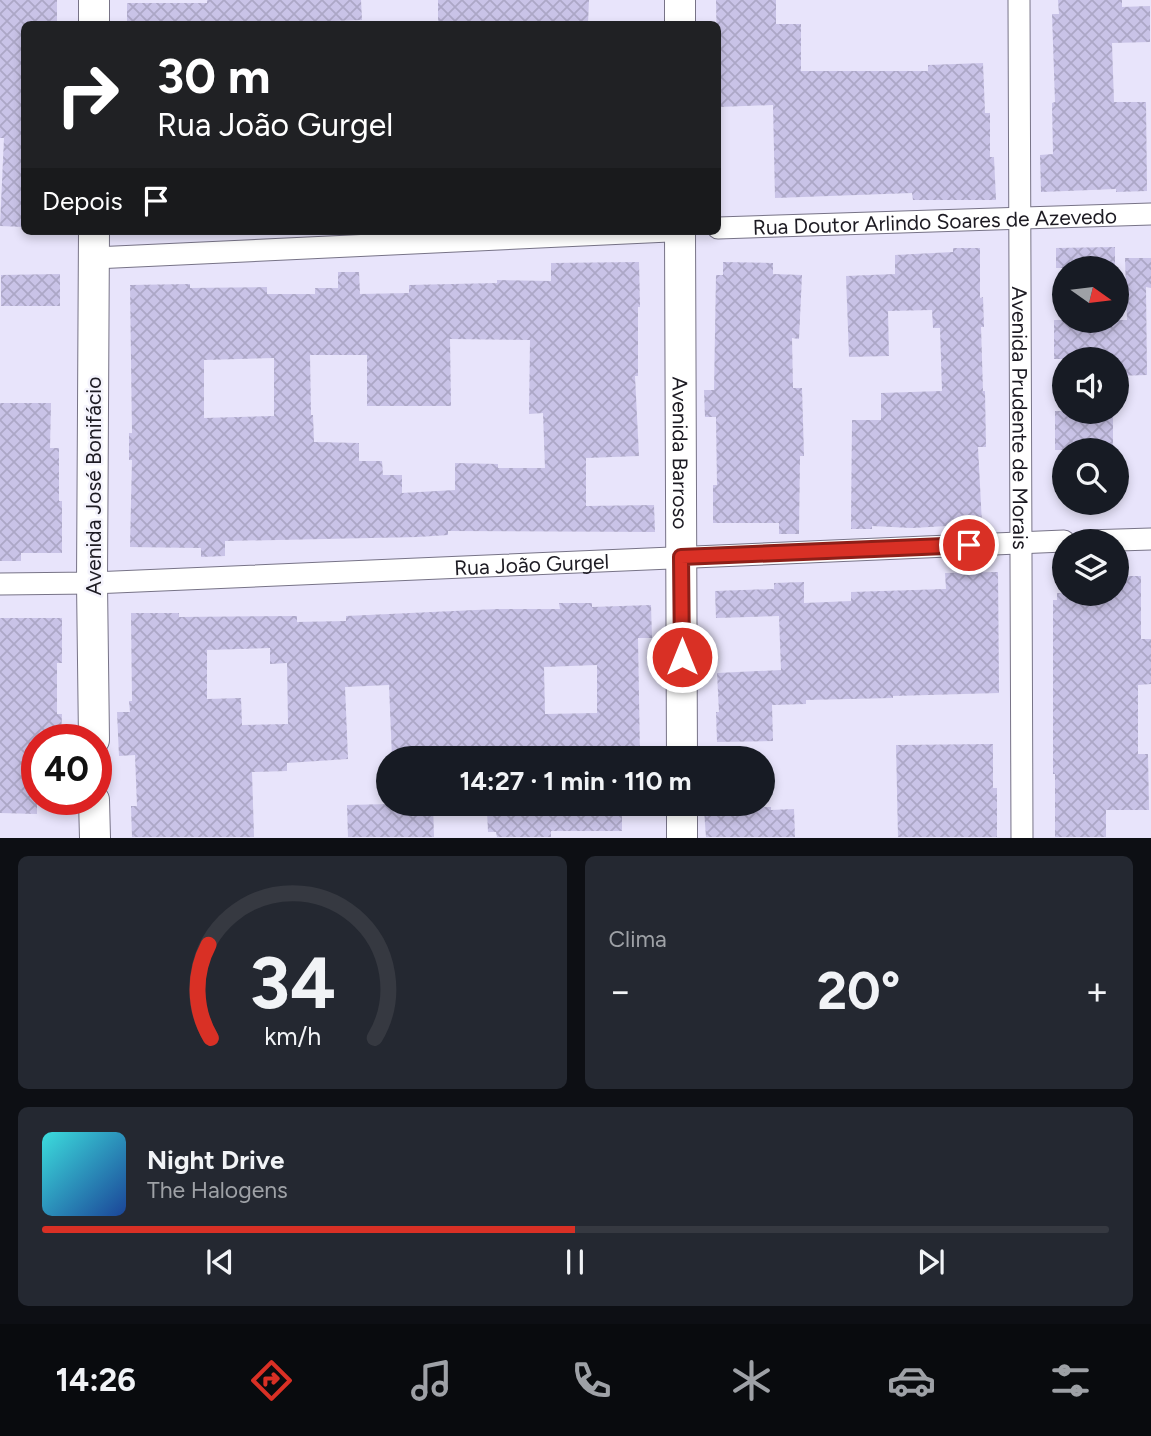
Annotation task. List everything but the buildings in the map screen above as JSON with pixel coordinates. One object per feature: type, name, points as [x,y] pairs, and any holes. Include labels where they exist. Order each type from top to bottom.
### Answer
[{"type":"street","points":[[94,0],[94,21]]},
{"type":"street","points":[[680,0],[680,21]]},
{"type":"street","name":"Avenida Prudente de Morais","points":[[1019,0],[1022,838]]},
{"type":"street","name":"Rua Doutor Arlindo Soares de Azevedo","points":[[721,228],[1151,214]]},
{"type":"street","points":[[94,244],[492,235]]},
{"type":"street","name":"Avenida Barroso","points":[[680,235],[682,746]]},
{"type":"street","name":"Avenida José Bonifácio","points":[[94,244],[94,724]]},
{"type":"street","points":[[1129,540],[1151,539]]},
{"type":"street","name":"Rua João Gurgel","points":[[0,584],[92,583],[1052,542]]},
{"type":"street","points":[[94,815],[95,838]]},
{"type":"street","points":[[682,816],[682,838]]},
{"type":"route","points":[[682,657],[681,557],[969,545]]}]
